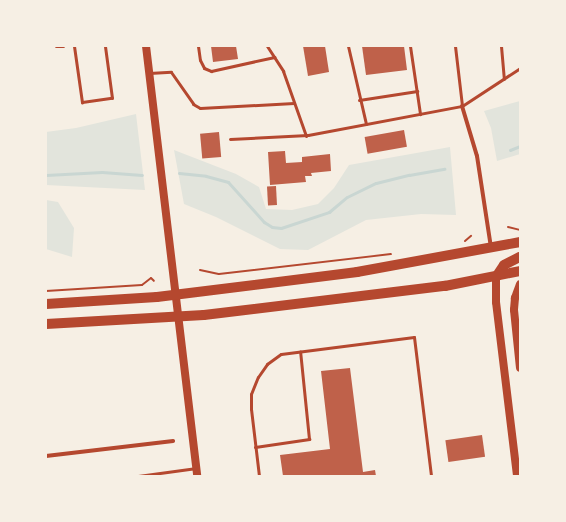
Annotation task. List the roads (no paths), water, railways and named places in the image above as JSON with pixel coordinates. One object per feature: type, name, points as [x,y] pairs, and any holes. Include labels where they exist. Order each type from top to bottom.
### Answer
[{"type":"main road","points":[[146,46],[197,472]]},
{"type":"main road","points":[[46,304],[176,294],[357,272],[520,242]]},
{"type":"main road","points":[[517,476],[496,302],[496,277],[504,265],[520,257]]},
{"type":"main road","points":[[46,324],[212,314],[445,286],[520,271]]},
{"type":"main road","points":[[520,284],[515,298],[514,310],[520,368]]},
{"type":"street","points":[[462,106],[477,156],[491,248]]},
{"type":"street","points":[[46,456],[173,441]]},
{"type":"lane","points":[[56,46],[62,46]]},
{"type":"lane","points":[[74,46],[82,102],[112,98],[105,46]]},
{"type":"lane","points":[[198,46],[200,60],[204,68],[211,71],[274,57]]},
{"type":"lane","points":[[267,46],[283,71],[306,136]]},
{"type":"lane","points":[[348,46],[366,124]]},
{"type":"lane","points":[[410,46],[420,114]]},
{"type":"lane","points":[[455,46],[462,106]]},
{"type":"lane","points":[[502,46],[504,79]]},
{"type":"lane","points":[[230,139],[306,136],[462,106],[520,68]]},
{"type":"lane","points":[[149,73],[171,72],[193,104],[200,108],[294,103]]},
{"type":"lane","points":[[360,100],[417,91]]},
{"type":"lane","points":[[259,476],[251,409],[251,394],[258,377],[267,364],[281,354],[414,337],[431,476]]},
{"type":"lane","points":[[255,447],[310,439],[300,351]]},
{"type":"lane","points":[[138,476],[197,472]]},
{"type":"waterway","points":[[510,150],[520,146]]},
{"type":"waterway","points":[[179,173],[206,176],[228,182],[264,222],[272,227],[281,228],[329,212],[347,197],[376,183],[444,169]]},
{"type":"waterway","points":[[46,175],[102,172],[142,175]]}]
